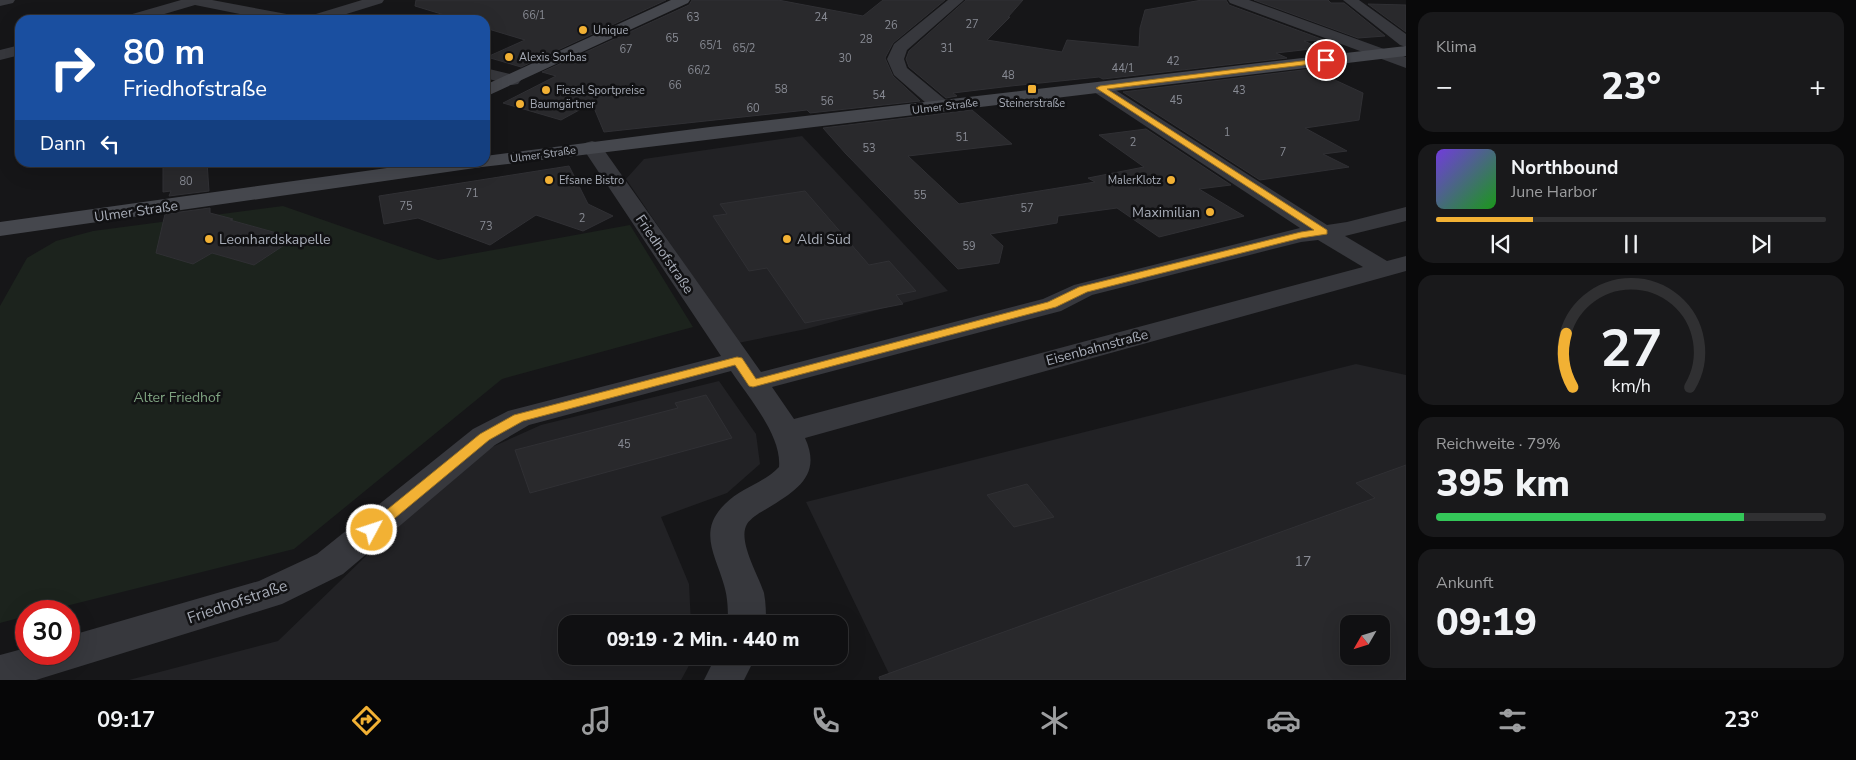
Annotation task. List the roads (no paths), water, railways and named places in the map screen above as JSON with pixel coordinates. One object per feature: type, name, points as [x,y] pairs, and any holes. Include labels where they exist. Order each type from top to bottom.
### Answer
[{"type":"main road","points":[[490,90],[684,0]]},
{"type":"main road","name":"Ulmer Straße","points":[[490,161],[1406,51]]},
{"type":"main road","name":"Ulmer Straße","points":[[2,233],[369,171],[418,167]]},
{"type":"street","points":[[0,2],[8,0]]},
{"type":"street","points":[[143,15],[192,0],[267,15]]},
{"type":"street","points":[[328,15],[377,0]]},
{"type":"street","points":[[941,106],[900,71],[895,58],[900,47],[957,0]]},
{"type":"street","points":[[1235,0],[1406,63]]},
{"type":"street","points":[[1350,0],[1406,42]]},
{"type":"street","points":[[0,55],[15,51]]},
{"type":"street","points":[[490,74],[512,80]]},
{"type":"street","points":[[1100,88],[1323,232],[1395,266]]},
{"type":"street","name":"Friedhofstraße","points":[[592,148],[787,432],[797,458],[792,476],[780,486],[741,508],[730,521],[727,542],[746,594],[747,615]]},
{"type":"street","points":[[745,372],[1052,305],[1083,290],[1301,235],[1347,229],[1406,214]]},
{"type":"street","name":"Eisenbahnstraße","points":[[787,432],[1395,266]]},
{"type":"street","name":"Friedhofstraße","points":[[80,649],[269,593],[330,564],[484,437],[519,418],[745,372]]},
{"type":"street","name":"Friedhofstraße","points":[[0,674],[29,665]]},
{"type":"street","points":[[724,680],[732,665]]},
{"type":"place","name":"Unique","points":[[583,30]]},
{"type":"place","name":"Alexis Sorbas","points":[[509,57]]},
{"type":"place","name":"Steinerstraße","points":[[1032,89]]},
{"type":"place","name":"Fiesel Sportpreise","points":[[546,90]]},
{"type":"place","name":"Baumgärtner","points":[[520,104]]},
{"type":"place","name":"Efsane Bistro","points":[[549,180]]},
{"type":"place","name":"MalerKlotz","points":[[1171,180]]},
{"type":"place","name":"Maximilian","points":[[1210,212]]},
{"type":"place","name":"Leonhardskapelle","points":[[209,239]]},
{"type":"place","name":"Aldi Süd","points":[[787,239]]},
{"type":"park label","name":"Alter Friedhof","points":[[177,397]]}]
